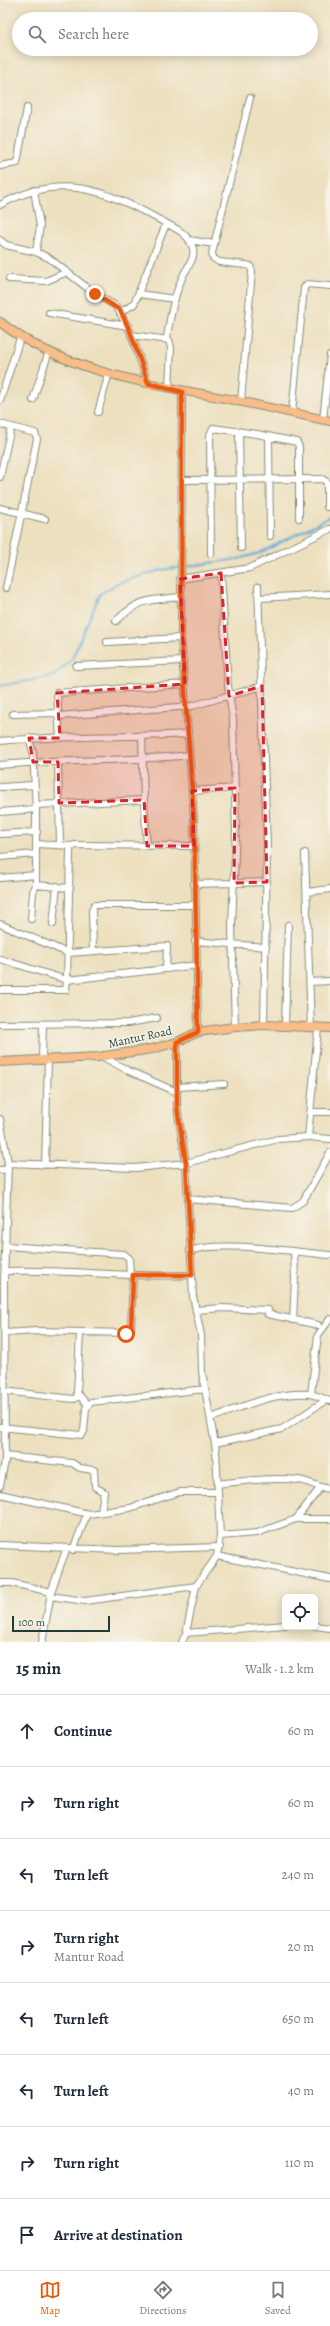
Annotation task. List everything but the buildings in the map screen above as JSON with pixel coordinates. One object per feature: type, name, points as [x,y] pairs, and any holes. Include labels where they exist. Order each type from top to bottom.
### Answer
[{"type":"main road","points":[[0,322],[20,338],[49,351],[109,373],[182,392],[241,402],[326,421]]},
{"type":"main road","name":"Mantur Road","points":[[0,1062],[103,1057],[152,1049],[177,1042],[198,1032],[235,1027],[264,1025],[330,1028]]},
{"type":"street","points":[[241,402],[252,271],[246,265],[215,260],[212,253],[250,98]]},
{"type":"street","points":[[0,166],[17,163],[27,108]]},
{"type":"street","points":[[0,205],[34,190],[62,187],[90,189],[110,195],[166,224],[189,240],[214,244]]},
{"type":"street","points":[[34,190],[40,226],[36,252]]},
{"type":"street","points":[[121,312],[132,307],[139,294],[166,224]]},
{"type":"street","points":[[0,240],[6,245],[36,252],[49,258],[95,294],[116,306],[121,312],[128,326],[148,383]]},
{"type":"street","points":[[167,338],[175,298],[192,259],[192,248],[189,240]]},
{"type":"street","points":[[9,279],[46,281],[67,272]]},
{"type":"street","points":[[292,413],[304,288],[307,284],[330,286]]},
{"type":"street","points":[[139,294],[175,298]]},
{"type":"street","points":[[49,313],[128,326]]},
{"type":"street","points":[[131,335],[167,338],[171,343],[169,388]]},
{"type":"street","points":[[0,401],[20,338]]},
{"type":"street","points":[[33,400],[49,351]]},
{"type":"street","points":[[326,421],[330,355]]},
{"type":"street","points":[[98,412],[109,373]]},
{"type":"street","points":[[182,392],[180,556],[181,638],[192,791],[198,1032]]},
{"type":"street","points":[[0,424],[32,432],[37,435],[6,588]]},
{"type":"street","points":[[0,477],[11,427]]},
{"type":"street","points":[[211,554],[210,480],[212,429],[239,431],[269,436],[295,441],[299,444],[299,518]]},
{"type":"street","points":[[239,431],[241,548]]},
{"type":"street","points":[[269,436],[270,536]]},
{"type":"street","points":[[182,480],[325,480],[328,486],[328,507]]},
{"type":"street","points":[[0,508],[45,519]]},
{"type":"street","points":[[180,576],[221,573],[250,568],[330,529]]},
{"type":"street","points":[[221,573],[229,696],[233,720],[234,944],[232,989],[235,1027]]},
{"type":"street","points":[[258,587],[267,882],[264,1025]]},
{"type":"street","points":[[259,598],[330,594]]},
{"type":"street","points":[[116,621],[128,609],[143,600],[180,597]]},
{"type":"street","points":[[107,642],[181,638]]},
{"type":"street","points":[[76,666],[183,661]]},
{"type":"street","points":[[60,738],[56,695],[59,692],[185,684]]},
{"type":"street","points":[[13,714],[57,714],[187,707],[262,686]]},
{"type":"street","points":[[0,741],[29,738],[142,737],[188,734]]},
{"type":"street","points":[[142,737],[147,846]]},
{"type":"street","points":[[29,738],[33,762],[37,832],[36,885],[33,892],[31,919]]},
{"type":"street","points":[[0,765],[33,762],[143,760],[190,756]]},
{"type":"street","points":[[58,762],[60,845]]},
{"type":"street","points":[[0,787],[34,785]]},
{"type":"street","points":[[192,791],[234,788]]},
{"type":"street","points":[[0,812],[59,803],[144,800]]},
{"type":"street","points":[[0,834],[37,832]]},
{"type":"street","points":[[37,844],[72,846],[194,846]]},
{"type":"street","points":[[0,990],[66,990],[72,846]]},
{"type":"street","points":[[0,857],[36,854]]},
{"type":"street","points":[[305,854],[308,892],[310,982],[314,1028],[311,1112],[308,1137]]},
{"type":"street","points":[[0,878],[36,875]]},
{"type":"street","points":[[194,884],[267,882]]},
{"type":"street","points":[[36,885],[70,888]]},
{"type":"street","points":[[53,924],[57,886]]},
{"type":"street","points":[[308,892],[330,889]]},
{"type":"street","points":[[93,951],[92,911],[94,906],[194,905]]},
{"type":"street","points":[[0,924],[68,953],[167,946],[166,970]]},
{"type":"street","points":[[285,1026],[288,925]]},
{"type":"street","points":[[195,941],[266,946]]},
{"type":"street","points":[[0,959],[67,980],[196,966]]},
{"type":"street","points":[[310,982],[330,981]]},
{"type":"street","points":[[0,1024],[128,1023],[157,1018]]},
{"type":"street","points":[[43,1024],[45,1059],[45,1165]]},
{"type":"street","points":[[177,1042],[177,1107],[186,1163],[192,1275],[196,1310],[201,1335],[205,1389],[215,1443],[220,1536],[220,1547],[217,1556],[196,1586],[186,1633],[182,1642]]},
{"type":"street","points":[[103,1057],[129,1071],[177,1090],[224,1084]]},
{"type":"street","points":[[311,1112],[330,1112]]},
{"type":"street","points":[[0,1119],[8,1166],[6,1246],[3,1268],[3,1326],[5,1333],[2,1377],[4,1392],[2,1427],[5,1456],[0,1486]]},
{"type":"street","points":[[0,1170],[8,1166],[45,1165],[135,1168],[186,1163],[278,1139],[308,1137],[330,1139]]},
{"type":"street","points":[[188,1199],[292,1208],[299,1206],[330,1153]]},
{"type":"street","points":[[5,1333],[122,1334],[130,1332],[132,1275],[129,1258],[124,1254],[6,1246]]},
{"type":"street","points":[[190,1251],[198,1248],[232,1247],[330,1255]]},
{"type":"street","points":[[293,1320],[295,1283],[294,1252]]},
{"type":"street","points":[[3,1268],[132,1275],[192,1275]]},
{"type":"street","points":[[196,1310],[222,1308],[268,1312],[293,1320],[318,1325]]},
{"type":"street","points":[[311,1394],[318,1336],[330,1319]]},
{"type":"street","points":[[80,1333],[79,1396],[87,1404]]},
{"type":"street","points":[[87,1404],[91,1402],[205,1389]]},
{"type":"street","points":[[4,1392],[64,1398],[74,1398],[79,1396]]},
{"type":"street","points":[[211,1418],[258,1401],[294,1394],[311,1394],[328,1400]]},
{"type":"street","points":[[215,1443],[282,1429],[328,1400]]},
{"type":"street","points":[[2,1427],[82,1435],[84,1431],[87,1404]]},
{"type":"street","points":[[5,1456],[72,1463],[80,1468],[94,1470],[95,1487],[104,1492],[101,1512]]},
{"type":"street","points":[[217,1484],[269,1479],[299,1480],[320,1488],[330,1489]]},
{"type":"street","points":[[296,1518],[320,1488]]},
{"type":"street","points":[[0,1494],[87,1514],[130,1508],[180,1492],[218,1492]]},
{"type":"street","points":[[73,1550],[87,1514]]},
{"type":"street","points":[[220,1536],[257,1533],[296,1518],[330,1519]]},
{"type":"street","points":[[0,1545],[66,1550],[220,1547]]},
{"type":"street","points":[[42,1642],[51,1594],[66,1550]]},
{"type":"street","points":[[217,1556],[330,1578]]},
{"type":"street","points":[[0,1583],[12,1583],[51,1594],[84,1601],[196,1586]]},
{"type":"street","points":[[186,1633],[282,1625]]},
{"type":"street","points":[[318,1626],[330,1628]]},
{"type":"highlighted area","points":[[221,573],[229,696],[262,686],[267,882],[234,883],[235,788],[192,791],[194,846],[147,846],[144,800],[59,803],[58,762],[33,762],[29,738],[60,738],[57,693],[185,684],[180,579]]},
{"type":"waterway","points":[[0,686],[54,676],[72,659],[100,594],[118,583],[161,570],[238,559],[260,553],[330,517]]},
{"type":"route","points":[[95,294],[116,306],[120,310],[130,331],[137,355],[148,383],[182,392],[182,503],[180,528],[181,638],[194,817],[195,941],[198,1032],[177,1042],[177,1107],[186,1163],[192,1275],[133,1275],[131,1329],[130,1332],[126,1334]]}]
